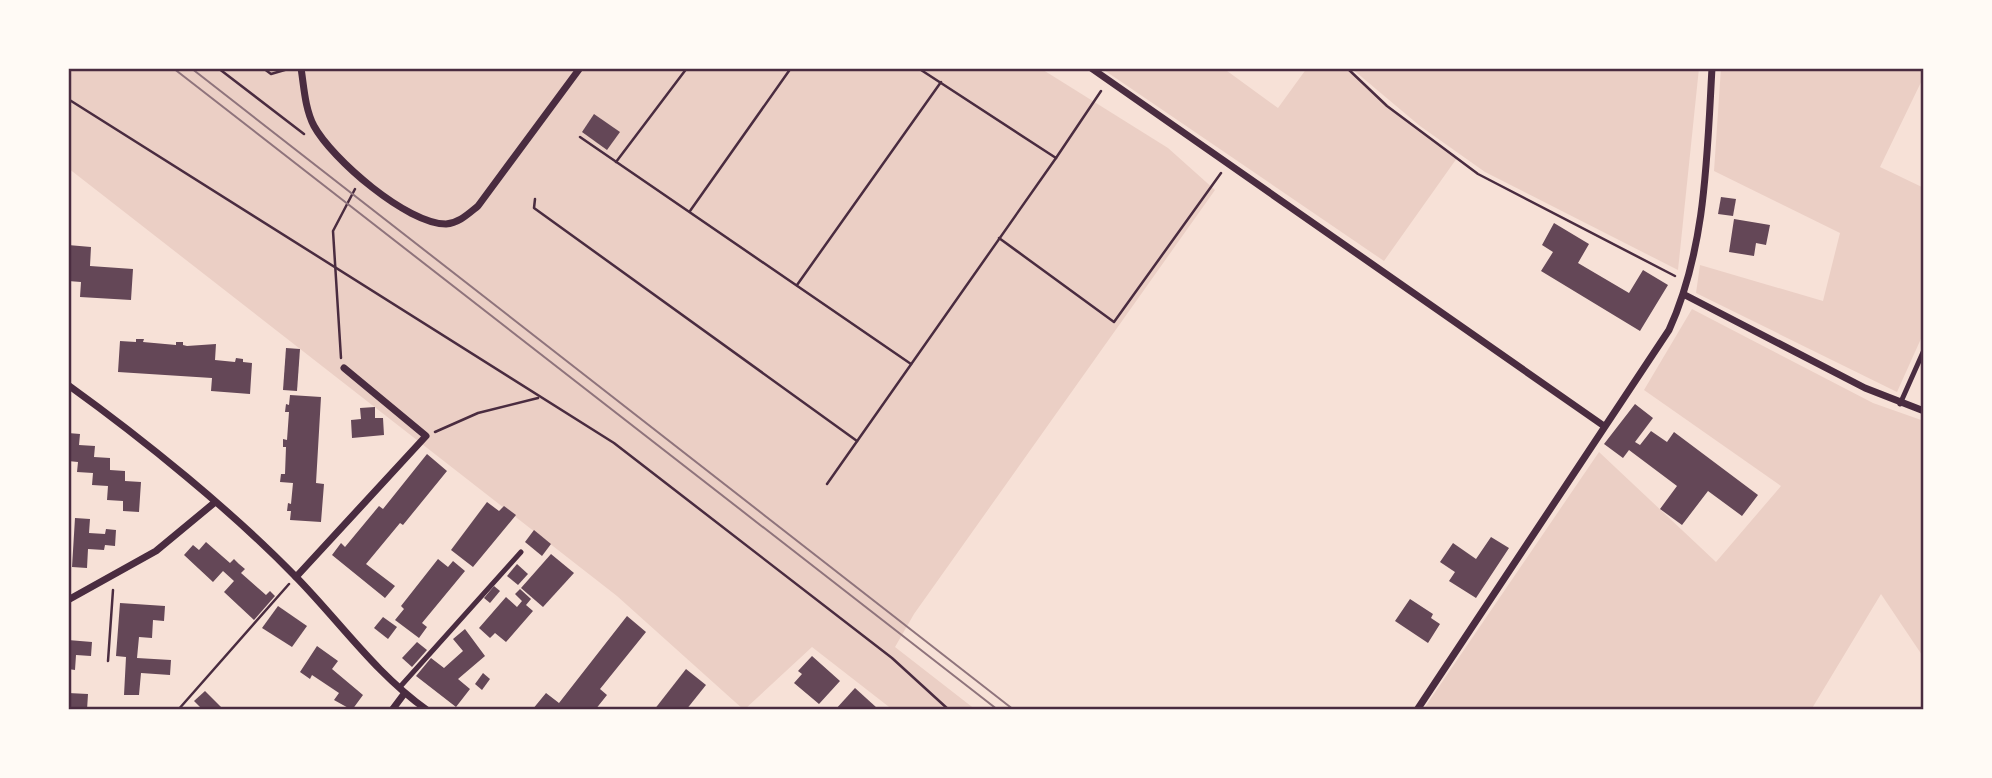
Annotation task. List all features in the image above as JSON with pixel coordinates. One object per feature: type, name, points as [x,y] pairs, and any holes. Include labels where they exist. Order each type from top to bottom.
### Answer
[{"type":"street","points":[[301,68],[313,124],[326,145],[361,177],[407,210],[429,221],[447,224],[463,219],[478,206],[580,68]]},
{"type":"street","points":[[1091,68],[1228,161],[1604,426]]},
{"type":"street","points":[[1417,710],[1669,330],[1685,295],[1700,219],[1712,68]]},
{"type":"street","points":[[1685,295],[1900,404],[1924,411]]},
{"type":"street","points":[[296,577],[426,436],[344,368]]},
{"type":"street","points":[[68,385],[214,503],[296,577],[402,691],[427,710]]},
{"type":"street","points":[[70,599],[156,551],[214,503]]},
{"type":"street","points":[[392,710],[402,691]]},
{"type":"lane","points":[[1900,404],[1924,350]]},
{"type":"lane","points":[[402,691],[521,552]]},
{"type":"lane","points":[[68,589],[70,599]]},
{"type":"path","points":[[218,68],[306,136]]},
{"type":"path","points":[[263,68],[271,74],[290,68]]},
{"type":"path","points":[[616,162],[687,68]]},
{"type":"path","points":[[690,211],[791,68]]},
{"type":"path","points":[[918,68],[1056,158]]},
{"type":"path","points":[[1347,68],[1387,106],[1478,174],[1675,275],[1685,295]]},
{"type":"path","points":[[827,484],[1056,158],[1108,79]]},
{"type":"path","points":[[797,285],[941,82]]},
{"type":"path","points":[[68,100],[614,443],[892,658],[949,710]]},
{"type":"path","points":[[580,136],[911,364]]},
{"type":"path","points":[[999,238],[1114,322],[1212,188],[1228,161]]},
{"type":"path","points":[[344,368],[339,352],[333,231],[361,177]]},
{"type":"path","points":[[535,199],[534,208],[857,441]]},
{"type":"path","points":[[426,436],[478,413],[540,398]]},
{"type":"path","points":[[108,661],[114,576]]},
{"type":"path","points":[[178,710],[296,577]]},
{"type":"shaded area","points":[[68,68],[1040,68],[1168,148],[1215,190],[914,614],[895,647],[976,710],[893,710],[812,647],[744,710],[617,596],[68,168]]},
{"type":"shaded area","points":[[1101,68],[1223,68],[1278,108],[1307,68],[1347,68],[1387,106],[1457,158],[1384,261]]},
{"type":"shaded area","points":[[1351,68],[1699,68],[1678,270],[1485,172],[1420,126]]},
{"type":"shaded area","points":[[1721,68],[1924,68],[1924,76],[1880,167],[1924,188],[1924,332],[1897,392],[1696,293],[1700,265],[1823,301],[1840,233],[1714,171]]},
{"type":"shaded area","points":[[1692,309],[1873,403],[1924,421],[1924,658],[1881,594],[1811,710],[1423,710],[1599,452],[1716,562],[1781,486],[1644,390]]},
{"type":"building","points":[[594,114],[620,132],[607,150],[582,132]]},
{"type":"building","points":[[1721,197],[1736,199],[1733,216],[1718,214]]},
{"type":"building","points":[[1734,219],[1770,225],[1766,245],[1756,243],[1754,256],[1729,252]]},
{"type":"building","points":[[1554,223],[1589,244],[1578,263],[1629,293],[1643,270],[1668,285],[1640,331],[1541,271],[1553,252],[1542,245]]},
{"type":"building","points":[[68,245],[91,247],[90,266],[133,269],[131,300],[80,297],[81,282],[68,281]]},
{"type":"building","points":[[136,339],[176,345],[176,342],[183,342],[183,345],[187,346],[216,344],[215,360],[235,362],[236,358],[252,363],[250,394],[211,391],[212,378],[118,372],[120,341],[136,342]]},
{"type":"building","points":[[286,348],[300,349],[297,391],[283,390]]},
{"type":"building","points":[[290,395],[321,397],[316,483],[324,484],[321,522],[290,520],[291,511],[287,511],[288,503],[291,504],[293,483],[280,482],[281,474],[285,474],[286,447],[283,447],[283,439],[287,440],[289,412],[285,412]]},
{"type":"building","points":[[1635,404],[1653,418],[1635,442],[1640,445],[1651,431],[1667,442],[1674,432],[1758,495],[1742,516],[1708,491],[1682,525],[1660,509],[1677,486],[1629,450],[1623,458],[1604,444]]},
{"type":"building","points":[[375,407],[375,418],[383,418],[384,435],[352,438],[351,420],[361,419],[360,408]]},
{"type":"building","points":[[68,433],[80,434],[79,445],[95,446],[94,457],[110,458],[110,470],[125,471],[125,481],[141,482],[139,512],[123,511],[123,501],[107,500],[108,486],[92,485],[93,473],[77,472],[78,462],[68,461]]},
{"type":"building","points":[[427,454],[447,471],[403,525],[400,523],[366,564],[395,586],[385,598],[332,555],[341,543],[345,547],[379,506],[383,509]]},
{"type":"building","points":[[487,502],[499,511],[504,506],[516,515],[473,567],[451,550]]},
{"type":"building","points":[[75,518],[90,519],[89,533],[105,534],[106,529],[116,530],[115,546],[105,545],[104,550],[88,549],[87,568],[72,567]]},
{"type":"building","points":[[534,530],[551,544],[542,556],[525,542]]},
{"type":"building","points":[[1491,537],[1509,548],[1476,598],[1449,581],[1455,572],[1440,562],[1453,543],[1476,559]]},
{"type":"building","points":[[206,542],[230,563],[234,559],[245,569],[241,573],[266,595],[270,591],[275,596],[254,620],[224,592],[234,581],[223,571],[213,582],[184,555],[193,545],[199,550]]},
{"type":"building","points":[[551,554],[574,573],[543,607],[521,588]]},
{"type":"building","points":[[438,559],[448,567],[453,561],[465,571],[422,623],[427,627],[419,638],[395,620],[404,609],[401,606]]},
{"type":"building","points":[[517,564],[528,574],[518,585],[507,576]]},
{"type":"building","points":[[494,586],[500,591],[490,603],[484,598]]},
{"type":"building","points":[[520,589],[531,599],[526,605],[533,611],[506,642],[495,633],[490,638],[479,628],[506,597],[517,607],[522,601],[515,594]]},
{"type":"building","points":[[1410,599],[1433,614],[1431,618],[1440,624],[1428,643],[1395,621]]},
{"type":"building","points":[[120,603],[165,606],[164,621],[153,620],[152,638],[139,637],[137,658],[171,660],[170,675],[141,673],[139,695],[124,695],[126,657],[116,656]]},
{"type":"building","points":[[278,606],[307,626],[292,647],[262,628]]},
{"type":"building","points":[[627,616],[646,632],[600,689],[607,695],[595,710],[532,710],[546,693],[559,703]]},
{"type":"building","points":[[383,617],[397,627],[388,639],[374,628]]},
{"type":"building","points":[[465,629],[485,656],[458,679],[470,689],[456,707],[416,676],[431,658],[444,668],[463,651],[453,639]]},
{"type":"building","points":[[68,640],[92,642],[91,656],[76,655],[75,670],[68,669]]},
{"type":"building","points":[[417,642],[427,650],[412,667],[402,658]]},
{"type":"building","points":[[317,646],[338,661],[332,669],[363,695],[352,710],[334,700],[339,693],[312,675],[310,679],[300,672]]},
{"type":"building","points":[[812,656],[840,681],[819,704],[794,683],[802,674],[798,671]]},
{"type":"building","points":[[686,669],[706,685],[686,710],[654,710]]},
{"type":"building","points":[[483,673],[490,679],[482,690],[475,684]]},
{"type":"building","points":[[855,688],[877,708],[876,710],[835,710]]},
{"type":"building","points":[[205,691],[224,710],[203,710],[194,701]]},
{"type":"building","points":[[68,693],[88,694],[87,710],[68,710]]},
{"type":"tram line","points":[[173,68],[998,710]]},
{"type":"tram line","points":[[191,68],[1014,710]]}]
